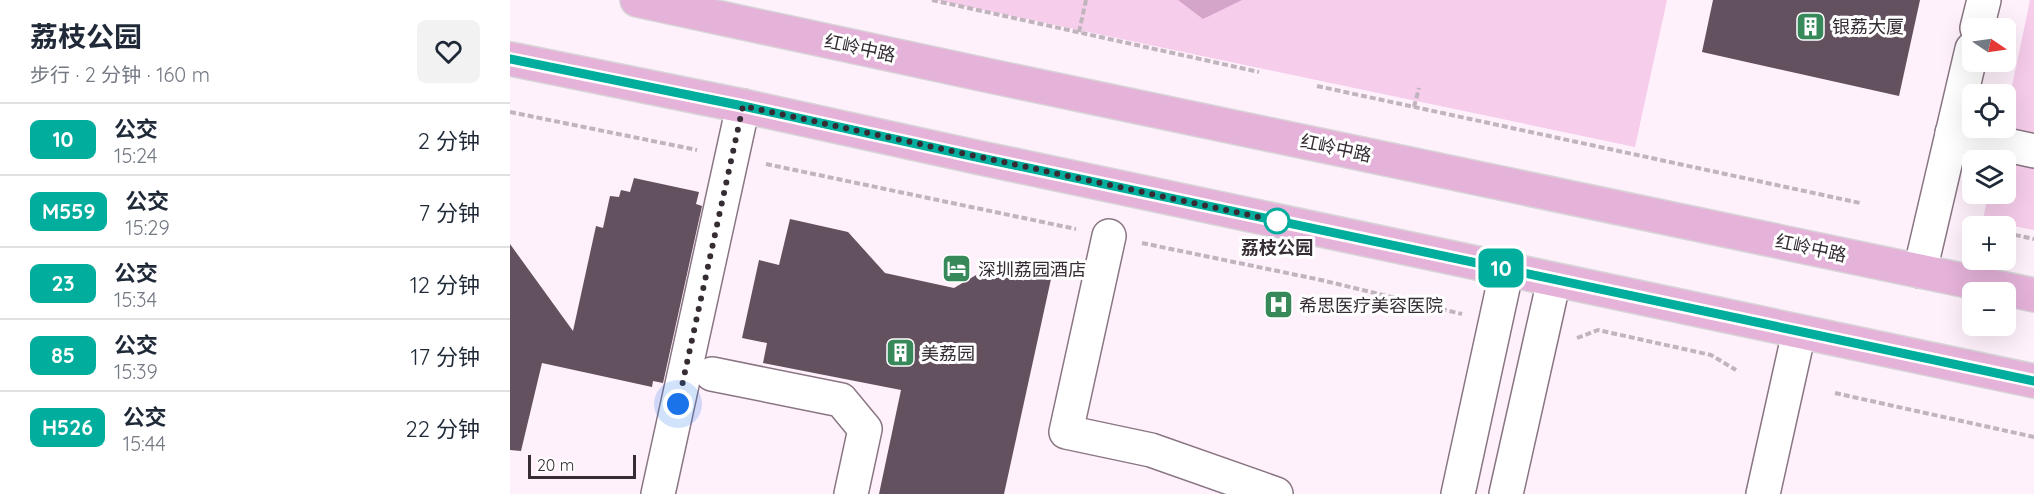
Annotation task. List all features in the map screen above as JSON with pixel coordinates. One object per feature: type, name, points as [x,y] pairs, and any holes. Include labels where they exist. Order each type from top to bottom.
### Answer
[{"type":"main road","name":"红岭中路","points":[[638,0],[1007,80],[2034,295]]},
{"type":"main road","points":[[510,59],[743,106],[2034,381]]},
{"type":"street","points":[[1980,18],[1984,0]]},
{"type":"street","points":[[1920,271],[1966,72]]},
{"type":"street","points":[[658,494],[743,106]]},
{"type":"street","points":[[1952,133],[2034,151]]},
{"type":"street","points":[[1080,272],[1108,236]]},
{"type":"street","points":[[1108,236],[1066,432],[1151,450],[1276,494]]},
{"type":"street","points":[[1458,494],[1507,269]]},
{"type":"street","points":[[1506,494],[1554,280]]},
{"type":"street","points":[[1763,494],[1799,332]]},
{"type":"street","points":[[712,374],[841,400],[865,429],[851,494]]},
{"type":"path","points":[[932,0],[1259,72]]},
{"type":"path","points":[[1079,32],[1086,0]]},
{"type":"path","points":[[1317,86],[1860,203]]},
{"type":"path","points":[[1414,107],[1419,88]]},
{"type":"path","points":[[510,112],[701,150]]},
{"type":"path","points":[[765,164],[1321,279],[1463,314]]},
{"type":"path","points":[[2016,235],[2034,239]]},
{"type":"path","points":[[1572,339],[1598,330],[1711,355],[1736,370]]},
{"type":"path","points":[[1835,393],[2034,437]]},
{"type":"shaded area","points":[[936,0],[1667,0],[1635,147]]},
{"type":"shaded area","points":[[1178,0],[1242,0],[1203,19]]},
{"type":"shaded area","points":[[2030,0],[2034,0],[2034,230],[2016,226],[2016,216],[1984,216],[1986,204],[2016,204],[2016,150],[1998,150],[2001,138],[2016,138],[2016,84],[2012,84]]},
{"type":"building","name":"银荔大厦","points":[[1713,0],[1920,0],[1899,96],[1702,52]]},
{"type":"building","points":[[634,178],[699,192],[696,204],[702,206],[663,383],[653,381],[652,387],[542,363],[521,451],[510,450],[510,244],[573,331],[596,226],[603,228],[610,196],[619,197],[621,190],[630,192]]},
{"type":"building","name":"美荔园","points":[[790,219],[848,232],[885,273],[954,288],[993,265],[1051,279],[1004,494],[879,494],[901,390],[763,363],[767,343],[742,338],[759,260],[779,265]]},
{"type":"bus line","name":"10","points":[[510,59],[743,106],[2034,381]]},
{"type":"place","name":"银荔大厦","points":[[1811,26]]},
{"type":"place","name":"荔枝公园","points":[[1277,221]]},
{"type":"place","name":"深圳荔园酒店","points":[[957,269]]},
{"type":"place","name":"希思医疗美容医院","points":[[1278,305]]},
{"type":"place","name":"美荔园","points":[[900,353]]},
{"type":"route","points":[[678,404],[743,106],[1277,221]]}]
